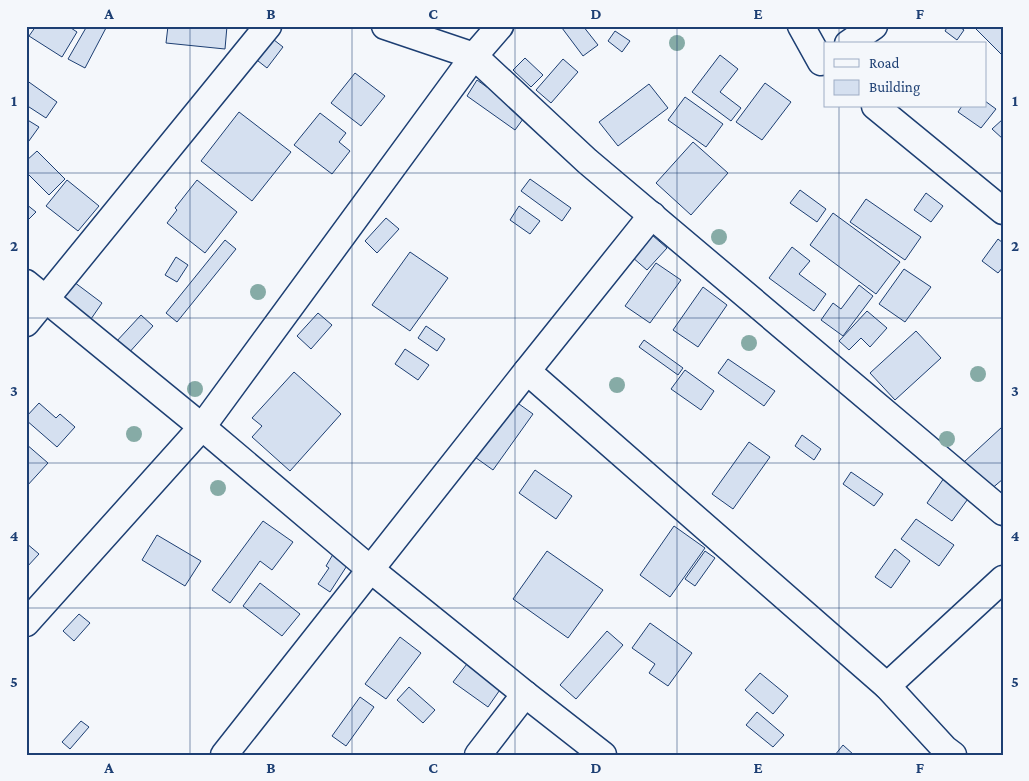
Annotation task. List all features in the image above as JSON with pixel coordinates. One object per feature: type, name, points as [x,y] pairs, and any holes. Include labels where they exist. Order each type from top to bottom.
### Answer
[{"type":"street","points":[[26,323],[36,291],[268,26]]},
{"type":"street","points":[[385,26],[474,56],[587,161],[1003,512]]},
{"type":"street","points":[[26,623],[202,427],[474,56],[500,26]]},
{"type":"street","points":[[801,26],[824,62]]},
{"type":"street","points":[[851,42],[874,26]]},
{"type":"street","points":[[877,108],[1003,211]]},
{"type":"street","points":[[224,755],[527,370],[652,215]]},
{"type":"street","points":[[36,291],[202,427],[370,569],[603,755]]},
{"type":"street","points":[[527,370],[887,686],[945,749],[953,755]]},
{"type":"street","points":[[887,686],[1003,579]]},
{"type":"street","points":[[478,755],[525,694]]},
{"type":"building","points":[[36,26],[68,26],[77,32],[62,57],[29,36]]},
{"type":"building","points":[[87,26],[107,26],[85,68],[68,59]]},
{"type":"building","points":[[168,26],[227,26],[225,49],[166,43]]},
{"type":"building","points":[[565,26],[583,26],[598,45],[583,56],[562,28]]},
{"type":"building","points":[[948,26],[958,26],[964,30],[957,40],[945,31]]},
{"type":"building","points":[[1003,26],[1003,56],[974,27]]},
{"type":"building","points":[[615,31],[630,41],[622,52],[608,41]]},
{"type":"building","points":[[269,36],[283,47],[267,68],[253,57]]},
{"type":"building","points":[[720,55],[738,69],[720,92],[741,108],[731,121],[692,92]]},
{"type":"building","points":[[525,58],[543,75],[531,87],[513,70]]},
{"type":"building","points":[[563,59],[578,72],[551,103],[536,90]]},
{"type":"building","points":[[355,73],[385,96],[361,126],[331,103]]},
{"type":"building","points":[[26,80],[57,102],[46,118],[26,105]]},
{"type":"building","points":[[477,80],[526,115],[515,130],[467,96]]},
{"type":"building","points":[[765,83],[791,102],[762,140],[736,122]]},
{"type":"building","points":[[649,84],[668,108],[618,146],[599,122]]},
{"type":"building","points":[[685,97],[723,124],[706,147],[668,120]]},
{"type":"building","points":[[986,102],[996,109],[981,128],[958,112],[961,108],[986,108]]},
{"type":"building","points":[[239,112],[291,152],[252,201],[201,161]]},
{"type":"building","points":[[320,113],[346,133],[339,142],[350,151],[332,174],[294,145]]},
{"type":"building","points":[[26,119],[39,127],[26,145]]},
{"type":"building","points":[[1003,119],[1003,139],[992,129]]},
{"type":"building","points":[[693,142],[728,173],[691,215],[656,183]]},
{"type":"building","points":[[37,151],[65,179],[49,195],[26,172],[26,161]]},
{"type":"building","points":[[530,179],[571,208],[562,221],[521,191]]},
{"type":"building","points":[[67,180],[99,206],[78,231],[46,206]]},
{"type":"building","points":[[197,180],[237,212],[205,253],[167,223],[177,210],[175,208]]},
{"type":"building","points":[[800,190],[826,209],[817,222],[790,203]]},
{"type":"building","points":[[926,193],[943,206],[931,222],[914,210]]},
{"type":"building","points":[[866,199],[921,237],[905,260],[850,222]]},
{"type":"building","points":[[26,204],[36,212],[26,222]]},
{"type":"building","points":[[519,206],[540,221],[530,234],[510,220]]},
{"type":"building","points":[[833,213],[900,262],[876,294],[810,245]]},
{"type":"building","points":[[386,218],[399,229],[377,253],[365,241]]},
{"type":"building","points":[[652,235],[667,248],[647,270],[632,257]]},
{"type":"building","points":[[998,239],[1003,243],[1003,267],[998,273],[982,261]]},
{"type":"building","points":[[225,240],[236,249],[177,322],[166,313]]},
{"type":"building","points":[[792,247],[810,261],[799,274],[826,294],[814,311],[769,278]]},
{"type":"building","points":[[410,252],[448,278],[410,331],[372,305]]},
{"type":"building","points":[[176,257],[188,265],[177,282],[165,275]]},
{"type":"building","points":[[656,263],[681,280],[650,323],[625,306]]},
{"type":"building","points":[[904,269],[931,287],[905,322],[879,304]]},
{"type":"building","points":[[70,279],[102,303],[91,319],[59,295]]},
{"type":"building","points":[[859,285],[873,296],[843,336],[821,320],[833,303],[841,309]]},
{"type":"building","points":[[703,287],[727,305],[698,347],[673,330]]},
{"type":"building","points":[[867,311],[887,328],[870,347],[861,338],[849,350],[839,341]]},
{"type":"building","points":[[318,313],[332,325],[311,349],[297,336]]},
{"type":"building","points":[[141,315],[153,326],[127,355],[115,343]]},
{"type":"building","points":[[426,326],[445,339],[437,351],[418,338]]},
{"type":"building","points":[[916,331],[941,358],[895,400],[870,373]]},
{"type":"building","points":[[644,340],[683,368],[678,375],[639,347]]},
{"type":"building","points":[[405,349],[429,365],[418,380],[395,364]]},
{"type":"building","points":[[728,359],[775,391],[764,406],[718,373]]},
{"type":"building","points":[[685,370],[714,391],[701,410],[671,389]]},
{"type":"building","points":[[294,372],[341,414],[290,471],[252,437],[262,426],[252,418]]},
{"type":"building","points":[[512,399],[533,414],[493,470],[472,455]]},
{"type":"building","points":[[39,403],[56,418],[60,414],[75,427],[57,447],[26,420],[26,417]]},
{"type":"building","points":[[1002,427],[1003,479],[990,490],[964,462]]},
{"type":"building","points":[[802,435],[821,449],[814,460],[795,446]]},
{"type":"building","points":[[749,442],[770,457],[733,509],[712,494]]},
{"type":"building","points":[[26,444],[48,463],[26,487]]},
{"type":"building","points":[[535,470],[572,496],[556,519],[519,493]]},
{"type":"building","points":[[851,472],[883,494],[874,506],[843,484]]},
{"type":"building","points":[[944,478],[970,496],[952,521],[927,503]]},
{"type":"building","points":[[916,519],[954,545],[939,566],[901,539]]},
{"type":"building","points":[[263,521],[293,542],[272,570],[260,561],[230,603],[212,590]]},
{"type":"building","points":[[674,526],[705,548],[670,597],[640,575]]},
{"type":"building","points":[[157,535],[201,561],[185,586],[142,560]]},
{"type":"building","points":[[26,543],[39,554],[26,568]]},
{"type":"building","points":[[895,549],[910,561],[891,588],[875,577]]},
{"type":"building","points":[[335,551],[350,561],[330,592],[318,584],[329,568],[326,566]]},
{"type":"building","points":[[547,551],[603,590],[568,638],[513,599]]},
{"type":"building","points":[[705,551],[715,558],[695,586],[685,579]]},
{"type":"building","points":[[260,583],[300,614],[282,636],[243,606]]},
{"type":"building","points":[[79,614],[90,623],[74,641],[63,631]]},
{"type":"building","points":[[650,623],[692,653],[668,686],[649,673],[655,664],[632,648]]},
{"type":"building","points":[[607,631],[623,645],[576,699],[560,685]]},
{"type":"building","points":[[400,637],[421,653],[386,699],[365,684]]},
{"type":"building","points":[[470,660],[504,684],[488,707],[453,682]]},
{"type":"building","points":[[760,673],[788,696],[773,714],[745,690]]},
{"type":"building","points":[[409,687],[435,710],[423,723],[397,700]]},
{"type":"building","points":[[360,697],[374,707],[346,746],[332,736]]},
{"type":"building","points":[[757,712],[784,735],[773,747],[746,725]]},
{"type":"building","points":[[81,721],[89,727],[70,749],[62,742]]},
{"type":"building","points":[[843,745],[854,755],[835,755]]}]
